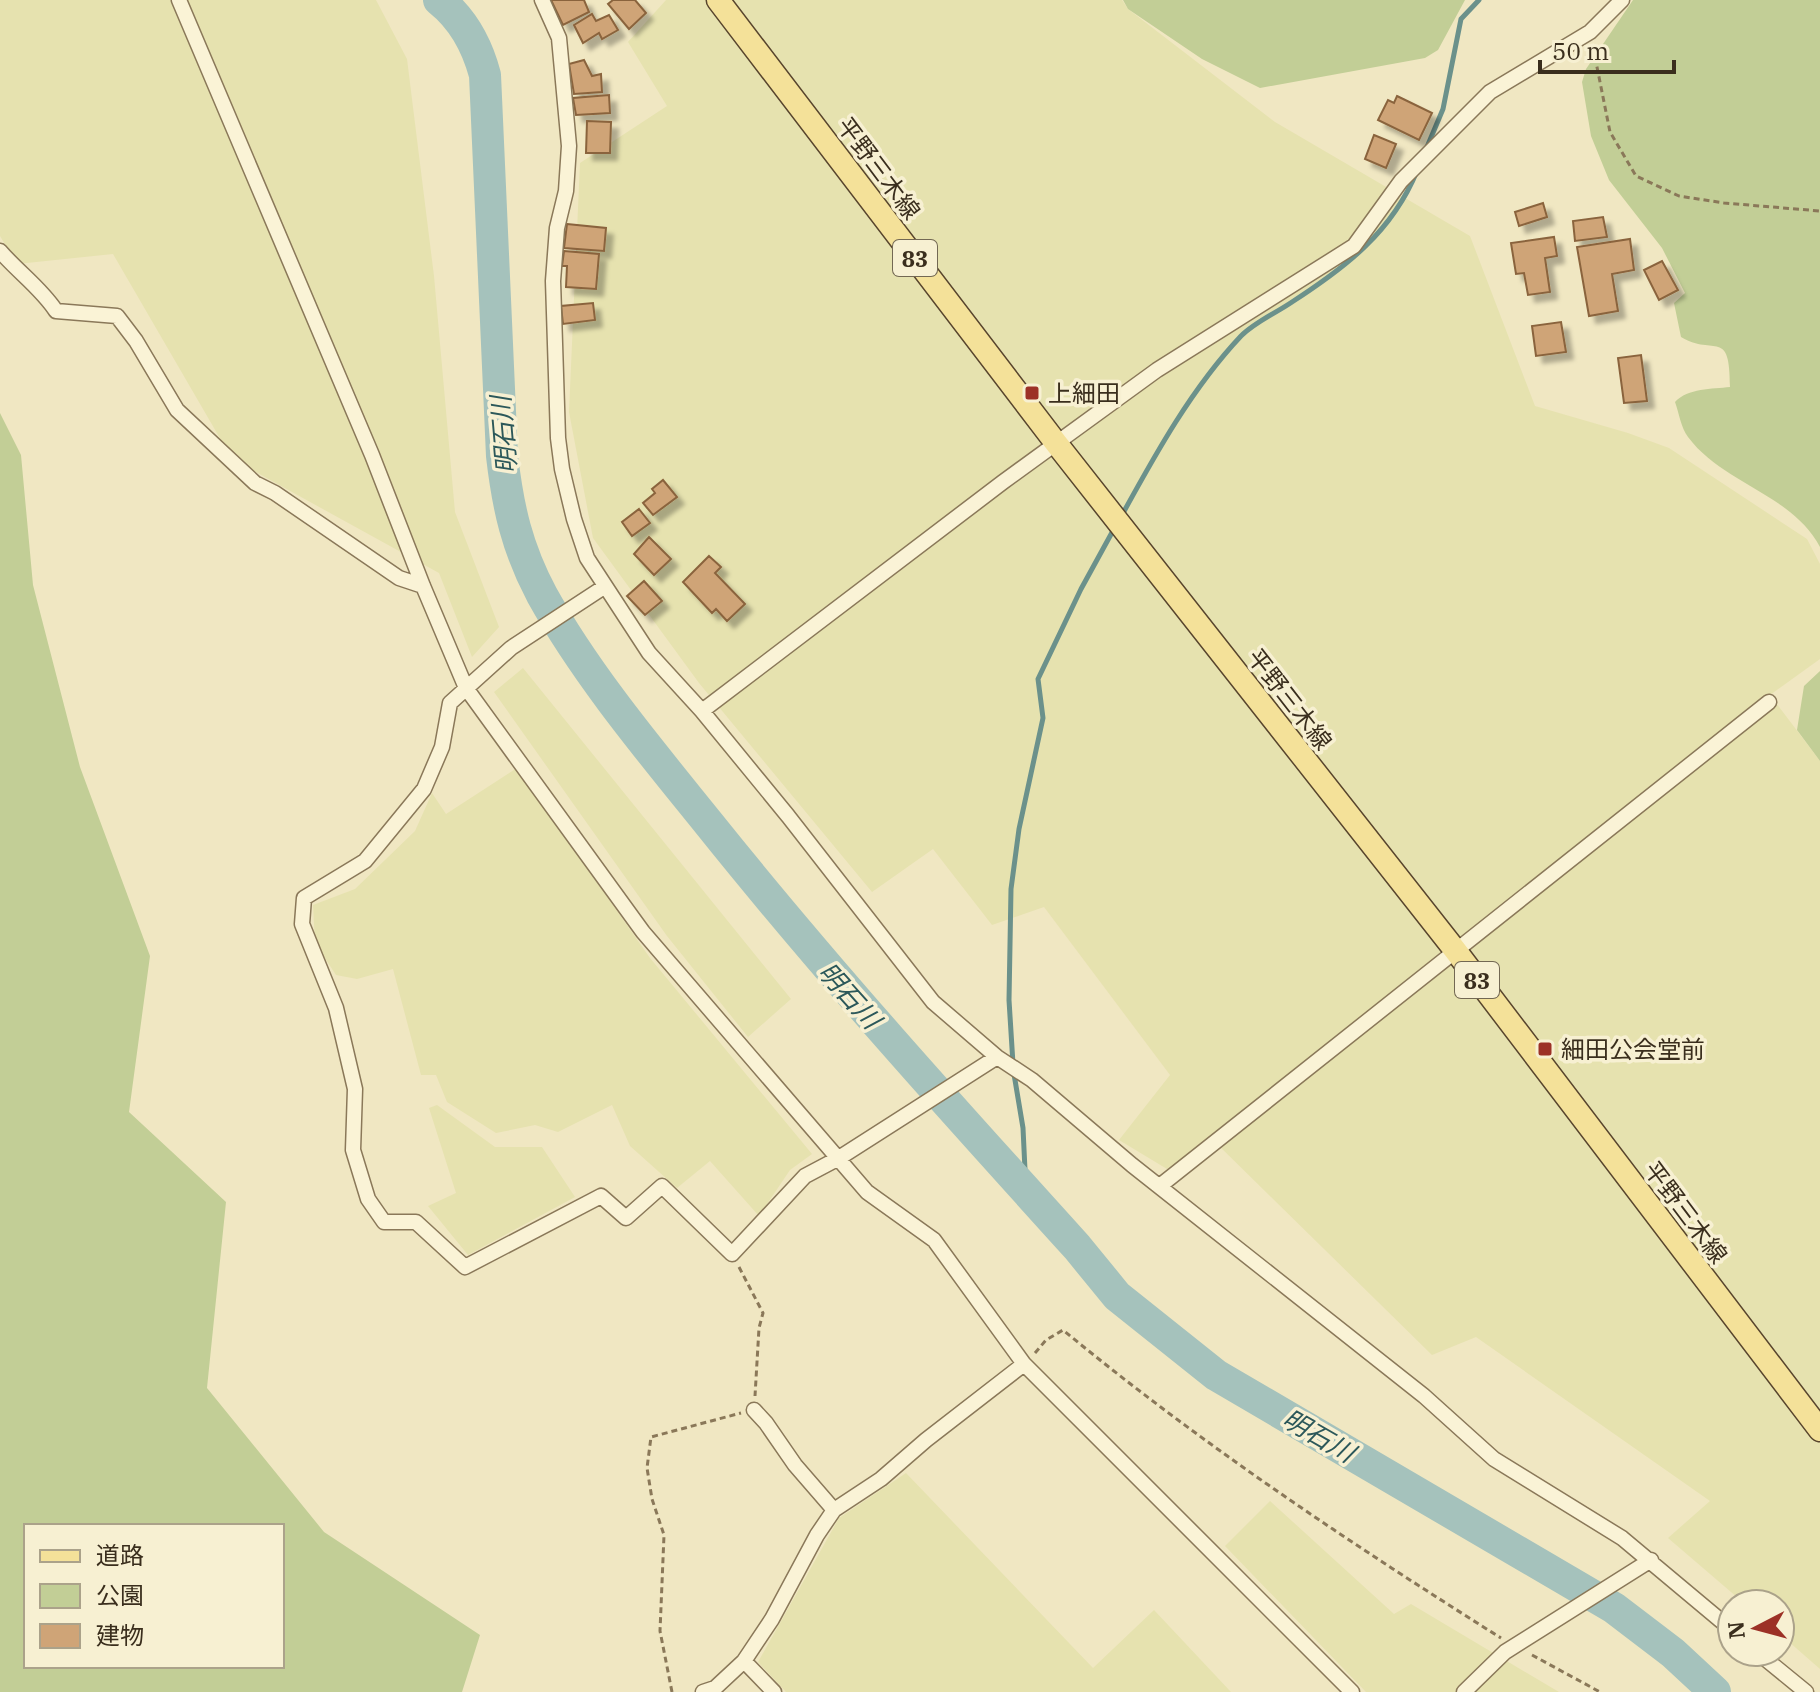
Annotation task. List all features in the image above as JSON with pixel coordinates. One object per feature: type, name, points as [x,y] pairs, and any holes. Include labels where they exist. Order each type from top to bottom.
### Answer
[{"type":"main road","name":"平野三木線","points":[[718,0],[1056,443],[1455,950],[1820,1430]]},
{"type":"street","points":[[179,0],[372,455],[466,688],[643,932],[867,1192],[934,1240],[1024,1364],[1352,1692]]},
{"type":"street","points":[[542,0],[559,38],[569,146],[553,281],[558,438],[574,519],[587,558],[649,653],[702,711],[933,1002],[997,1057],[1032,1080],[1132,1165],[1424,1396],[1494,1459],[1622,1538],[1716,1616]]},
{"type":"street","points":[[702,711],[1157,370],[1354,246],[1401,181],[1490,92],[1590,32],[1622,0]]},
{"type":"street","points":[[0,251],[19,273],[46,296],[56,311],[117,316],[136,341],[177,410],[255,483],[275,493],[399,578],[423,586]]},
{"type":"street","points":[[604,587],[511,648],[450,703],[442,747],[424,789],[365,861],[304,898],[302,924],[336,1008],[355,1089],[353,1150],[368,1199],[384,1222],[416,1222],[465,1267],[601,1196],[626,1218],[662,1186],[732,1254],[805,1176],[839,1158],[997,1057]]},
{"type":"street","points":[[1161,1185],[1769,702]]},
{"type":"street","points":[[703,1692],[715,1688],[744,1661],[772,1619],[817,1535],[834,1510],[881,1479],[1024,1364]]},
{"type":"street","points":[[754,1410],[834,1510]]},
{"type":"street","points":[[1464,1692],[1505,1652],[1651,1560]]},
{"type":"street","points":[[744,1661],[774,1692]]},
{"type":"street","points":[[1777,1668],[1806,1692]]},
{"type":"path","points":[[1590,32],[1610,132],[1636,176],[1679,196],[1820,211]]},
{"type":"path","points":[[672,1692],[660,1631],[664,1535],[652,1499],[647,1468],[651,1437],[754,1410],[759,1328],[763,1313],[732,1254]]},
{"type":"path","points":[[1024,1364],[1046,1340],[1063,1330],[1146,1398],[1386,1565],[1515,1646],[1600,1692]]},
{"type":"shaded area","points":[[0,0],[376,0],[407,59],[434,276],[455,512],[499,627],[472,657],[439,573],[232,459],[113,254],[17,264],[0,236]]},
{"type":"shaded area","points":[[666,0],[1122,0],[1128,9],[1275,122],[1470,236],[1535,406],[1669,448],[1807,539],[1820,564],[1820,659],[1770,695],[1820,761],[1820,1669],[1796,1648],[1796,1588],[1726,1588],[1668,1538],[1710,1501],[1476,1337],[1432,1355],[1214,1141],[1167,1169],[1119,1140],[1170,1075],[1044,907],[992,925],[933,849],[872,892],[699,683],[593,538],[569,412],[580,163],[667,106],[628,42]]},
{"type":"shaded area","points":[[523,668],[791,999],[748,1037],[667,936],[494,692]]},
{"type":"shaded area","points":[[517,768],[650,958],[812,1154],[790,1170],[759,1216],[710,1161],[677,1188],[630,1146],[612,1105],[558,1132],[535,1125],[496,1133],[447,1102],[436,1075],[421,1075],[393,969],[357,979],[336,975],[315,943],[313,905],[355,889],[415,831],[432,793],[446,814]]},
{"type":"shaded area","points":[[437,1105],[495,1147],[542,1147],[575,1197],[468,1255],[428,1206],[456,1193],[429,1108]]},
{"type":"shaded area","points":[[906,1473],[1093,1668],[1154,1610],[1231,1692],[786,1692],[758,1662],[839,1518]]},
{"type":"shaded area","points":[[1270,1501],[1394,1614],[1411,1604],[1559,1692],[1366,1692],[1225,1546]]},
{"type":"green space","points":[[1123,0],[1465,0],[1438,50],[1425,58],[1260,88],[1202,59],[1128,9]]},
{"type":"green space","points":[[1633,0],[1820,0],[1820,547],[1808,529],[1792,514],[1719,467],[1703,453],[1682,425],[1675,402],[1680,397],[1701,390],[1730,387],[1727,357],[1718,347],[1681,337],[1674,303],[1685,293],[1662,248],[1609,180],[1591,136],[1582,82],[1586,69]]},
{"type":"green space","points":[[0,413],[21,455],[33,585],[80,767],[150,956],[129,1112],[226,1202],[207,1388],[324,1532],[480,1635],[462,1692],[0,1692]]},
{"type":"green space","points":[[1820,671],[1820,761],[1797,730],[1804,686]]},
{"type":"building","points":[[551,0],[584,0],[589,12],[563,25]]},
{"type":"building","points":[[613,0],[635,0],[646,13],[629,29],[608,4]]},
{"type":"building","points":[[592,14],[596,21],[609,15],[618,30],[602,39],[599,33],[583,43],[574,25]]},
{"type":"building","points":[[584,60],[592,76],[601,74],[602,92],[574,94],[569,64]]},
{"type":"building","points":[[609,95],[610,113],[576,115],[573,98]]},
{"type":"building","points":[[1397,96],[1432,113],[1419,140],[1378,120],[1388,100],[1394,103]]},
{"type":"building","points":[[587,121],[611,122],[610,153],[586,153]]},
{"type":"building","points":[[1374,135],[1396,144],[1386,168],[1365,159]]},
{"type":"building","points":[[1543,203],[1547,217],[1519,226],[1515,212]]},
{"type":"building","points":[[1603,217],[1607,237],[1575,241],[1573,221]]},
{"type":"building","points":[[567,224],[606,228],[604,251],[564,248]]},
{"type":"building","points":[[1554,237],[1557,256],[1545,258],[1550,292],[1528,295],[1524,273],[1516,274],[1511,243]]},
{"type":"building","points":[[1630,239],[1634,270],[1612,274],[1618,311],[1589,316],[1577,247]]},
{"type":"building","points":[[564,251],[599,254],[596,289],[566,287],[567,266],[562,266]]},
{"type":"building","points":[[1662,261],[1678,290],[1659,300],[1644,270]]},
{"type":"building","points":[[593,303],[595,320],[563,324],[561,306]]},
{"type":"building","points":[[1561,322],[1566,352],[1536,356],[1532,326]]},
{"type":"building","points":[[1641,355],[1647,401],[1624,403],[1618,358]]},
{"type":"building","points":[[663,480],[677,497],[653,515],[643,503],[655,493],[652,489]]},
{"type":"building","points":[[639,509],[650,523],[632,536],[622,522]]},
{"type":"building","points":[[649,537],[671,559],[654,575],[634,554]]},
{"type":"building","points":[[709,556],[721,567],[715,573],[745,604],[727,621],[716,609],[712,613],[683,582]]},
{"type":"building","points":[[644,581],[662,601],[645,615],[627,596]]},
{"type":"waterway","name":"明石川","points":[[439,0],[468,33],[485,75],[502,456],[515,527],[542,595],[579,655],[621,713],[799,933],[1117,1296],[1216,1375],[1614,1608],[1673,1653],[1715,1692]]},
{"type":"waterway","points":[[1427,147],[1443,109],[1461,19],[1479,0]]},
{"type":"waterway","points":[[1122,515],[1176,422],[1223,356],[1247,331],[1331,275],[1365,246],[1395,212],[1417,171]]},
{"type":"waterway","points":[[1013,1064],[1009,1000],[1011,889],[1019,829],[1043,718],[1038,679],[1115,527]]},
{"type":"waterway","points":[[1014,1074],[1023,1128],[1026,1191]]},
{"type":"place","name":"上細田","points":[[1032,393]]},
{"type":"place","name":"細田公会堂前","points":[[1545,1049]]}]
